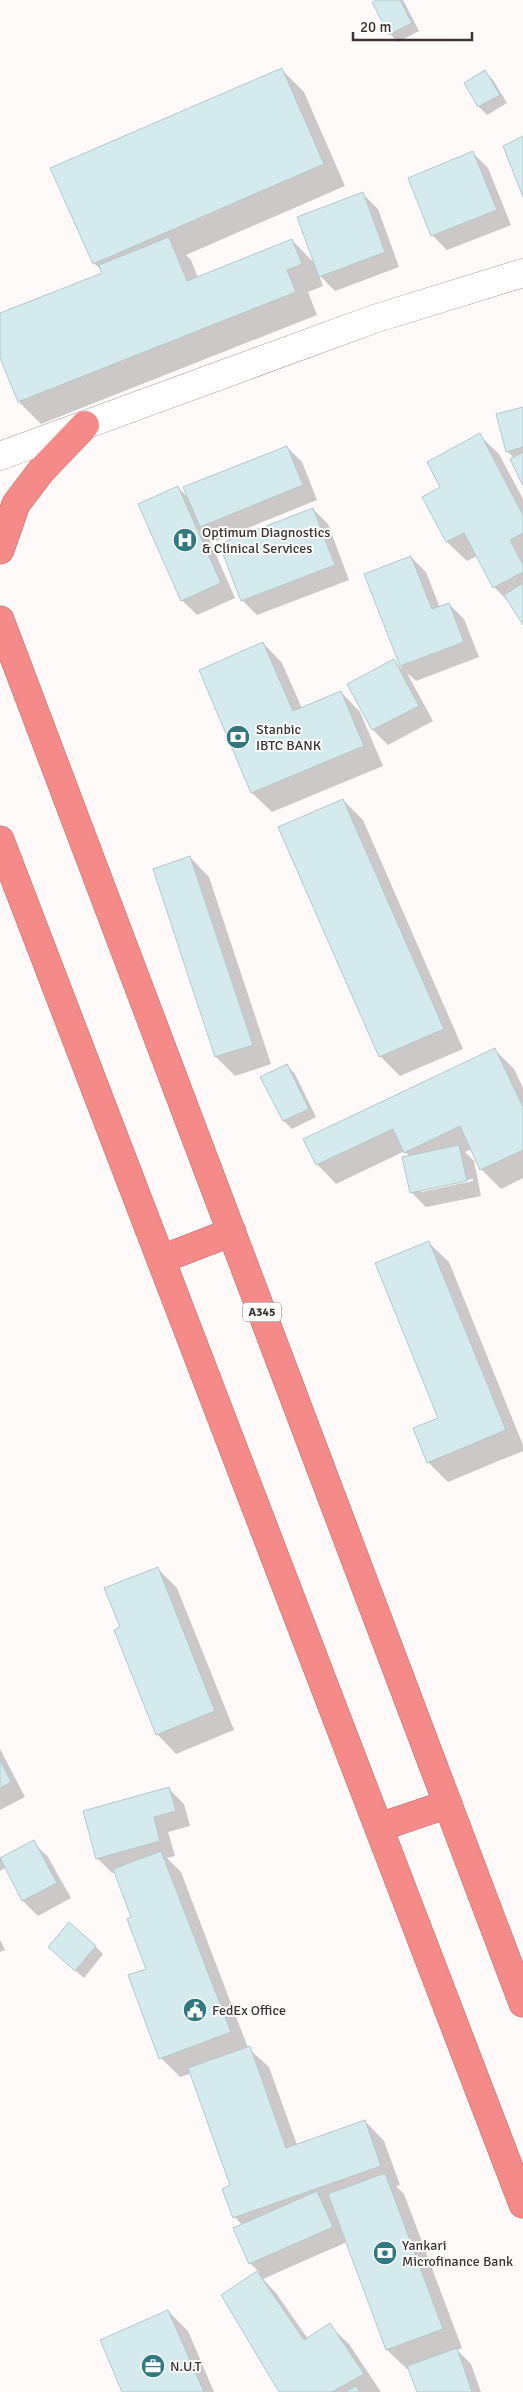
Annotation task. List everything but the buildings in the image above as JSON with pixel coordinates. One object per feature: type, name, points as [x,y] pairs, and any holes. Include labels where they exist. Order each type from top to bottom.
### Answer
[{"type":"highway","points":[[0,550],[16,504],[41,471],[85,425]]},
{"type":"highway","name":"A345","points":[[0,620],[523,2003]]},
{"type":"highway","points":[[0,840],[380,1827],[514,2151],[523,2204]]},
{"type":"highway","points":[[162,1259],[232,1232]]},
{"type":"highway","points":[[380,1827],[448,1804]]},
{"type":"street","points":[[0,456],[374,320],[523,273]]},
{"type":"place","name":"Optimum Diagnostics & Clinical Services","points":[[185,540]]},
{"type":"place","name":"Stanbic IBTC BANK","points":[[238,737]]},
{"type":"place","name":"FedEx Office","points":[[195,2010]]},
{"type":"place","name":"Yankari Microfinance Bank","points":[[385,2253]]},
{"type":"place","name":"N.U.T","points":[[153,2366]]}]
